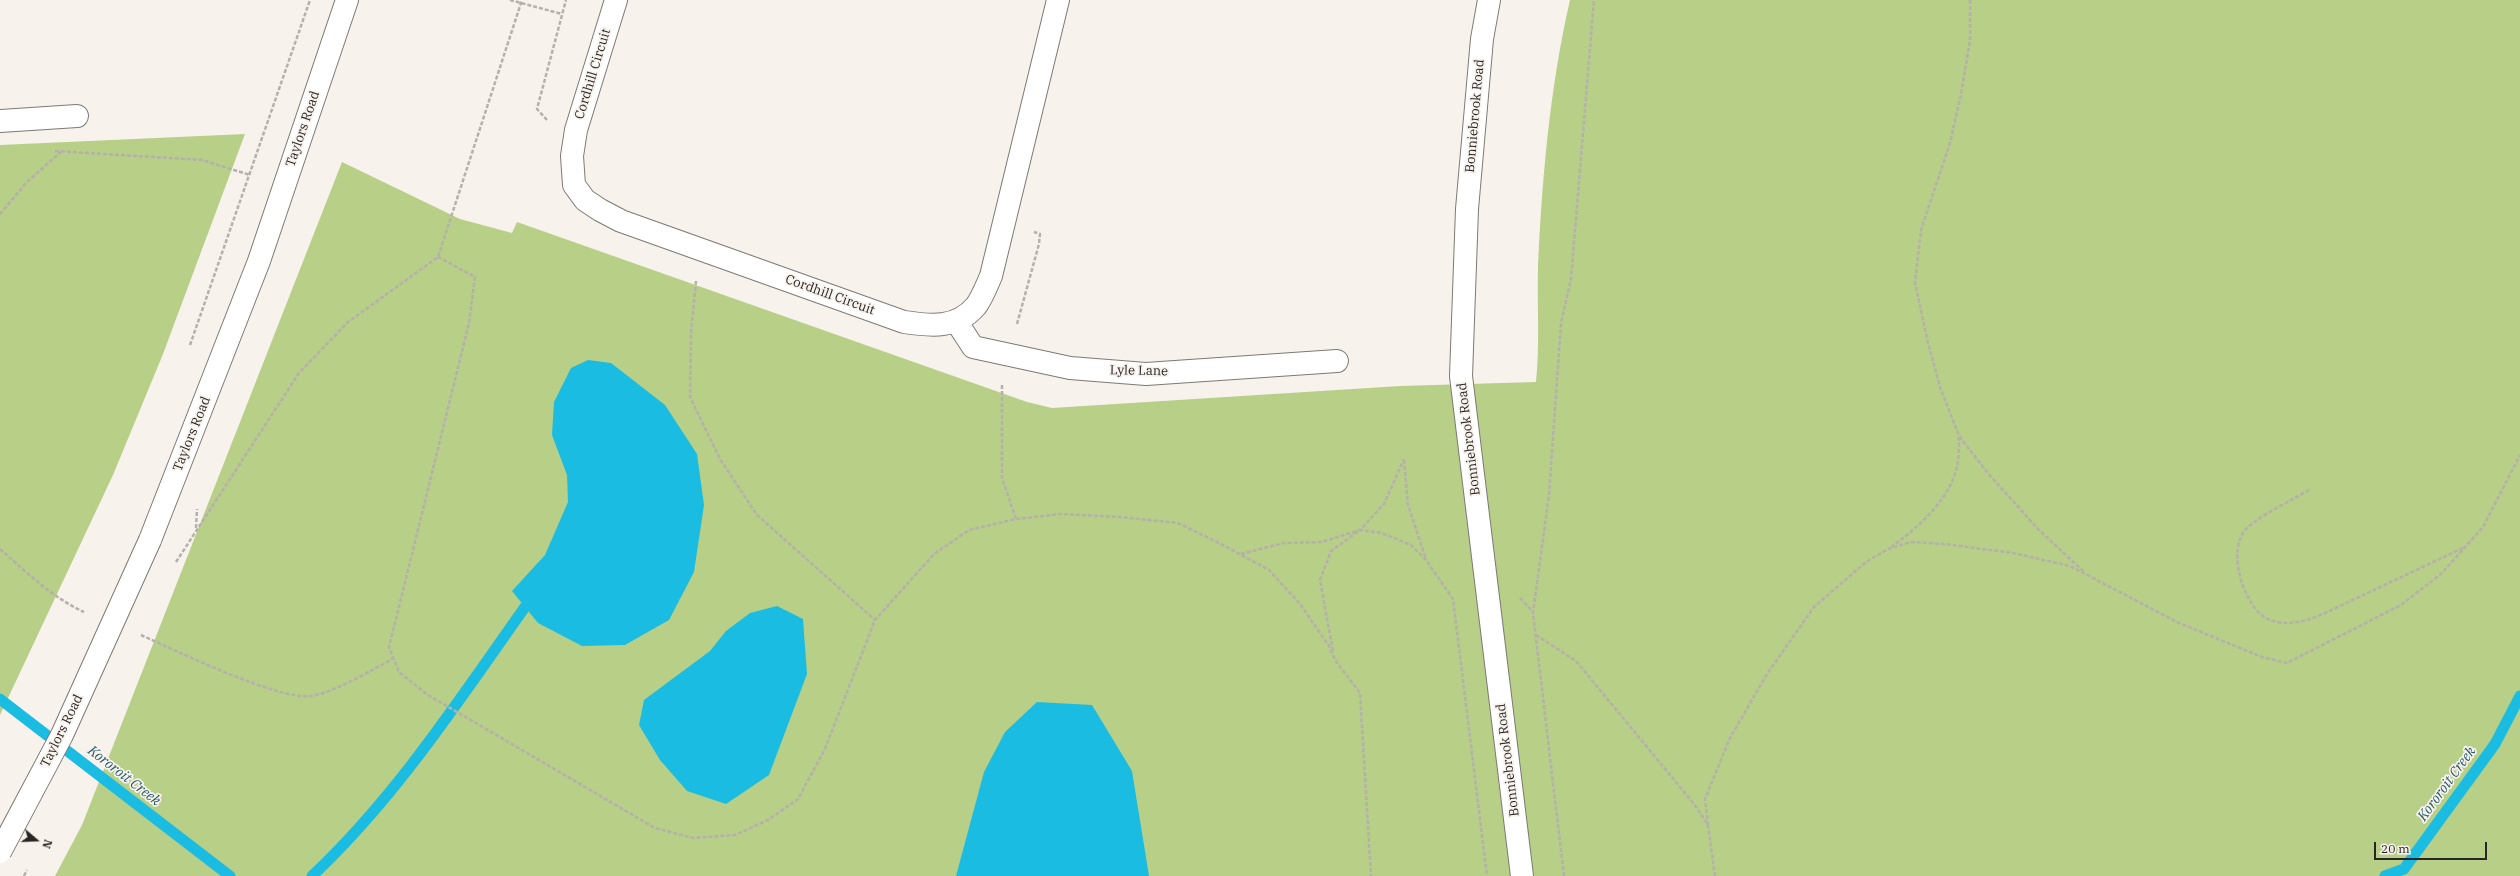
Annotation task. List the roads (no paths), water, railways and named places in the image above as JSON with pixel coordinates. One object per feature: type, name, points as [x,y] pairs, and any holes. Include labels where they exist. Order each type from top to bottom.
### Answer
[{"type":"street","name":"Taylors Road","points":[[0,852],[62,735],[150,540],[259,261],[347,0]]},
{"type":"street","name":"Cordhill Circuit","points":[[616,0],[576,130],[572,156],[574,185],[586,200],[600,210],[621,221],[904,322],[933,327],[956,321],[976,306],[992,276],[1058,0]]},
{"type":"street","name":"Bonniebrook Road","points":[[1489,0],[1482,39],[1467,209],[1461,376],[1522,876]]},
{"type":"street","points":[[0,121],[77,116]]},
{"type":"street","name":"Lyle Lane","points":[[956,321],[974,347],[1070,368],[1146,374],[1337,361]]},
{"type":"water","points":[[588,360],[611,363],[665,405],[697,454],[704,505],[694,572],[669,620],[625,645],[582,646],[538,623],[512,591],[545,555],[568,502],[567,475],[552,435],[554,402],[571,368]]},
{"type":"water","points":[[777,606],[803,619],[807,674],[769,775],[726,804],[687,791],[660,760],[639,725],[644,700],[710,651],[726,631],[750,613]]},
{"type":"water","points":[[1037,702],[1092,705],[1132,771],[1149,876],[956,876],[984,772],[1005,732]]},
{"type":"waterway","points":[[312,876],[343,846],[399,781],[451,712],[525,607]]},
{"type":"waterway","name":"Kororoit Creek","points":[[2385,876],[2404,869],[2495,744],[2520,696]]},
{"type":"waterway","name":"Kororoit Creek","points":[[0,699],[230,876]]}]
